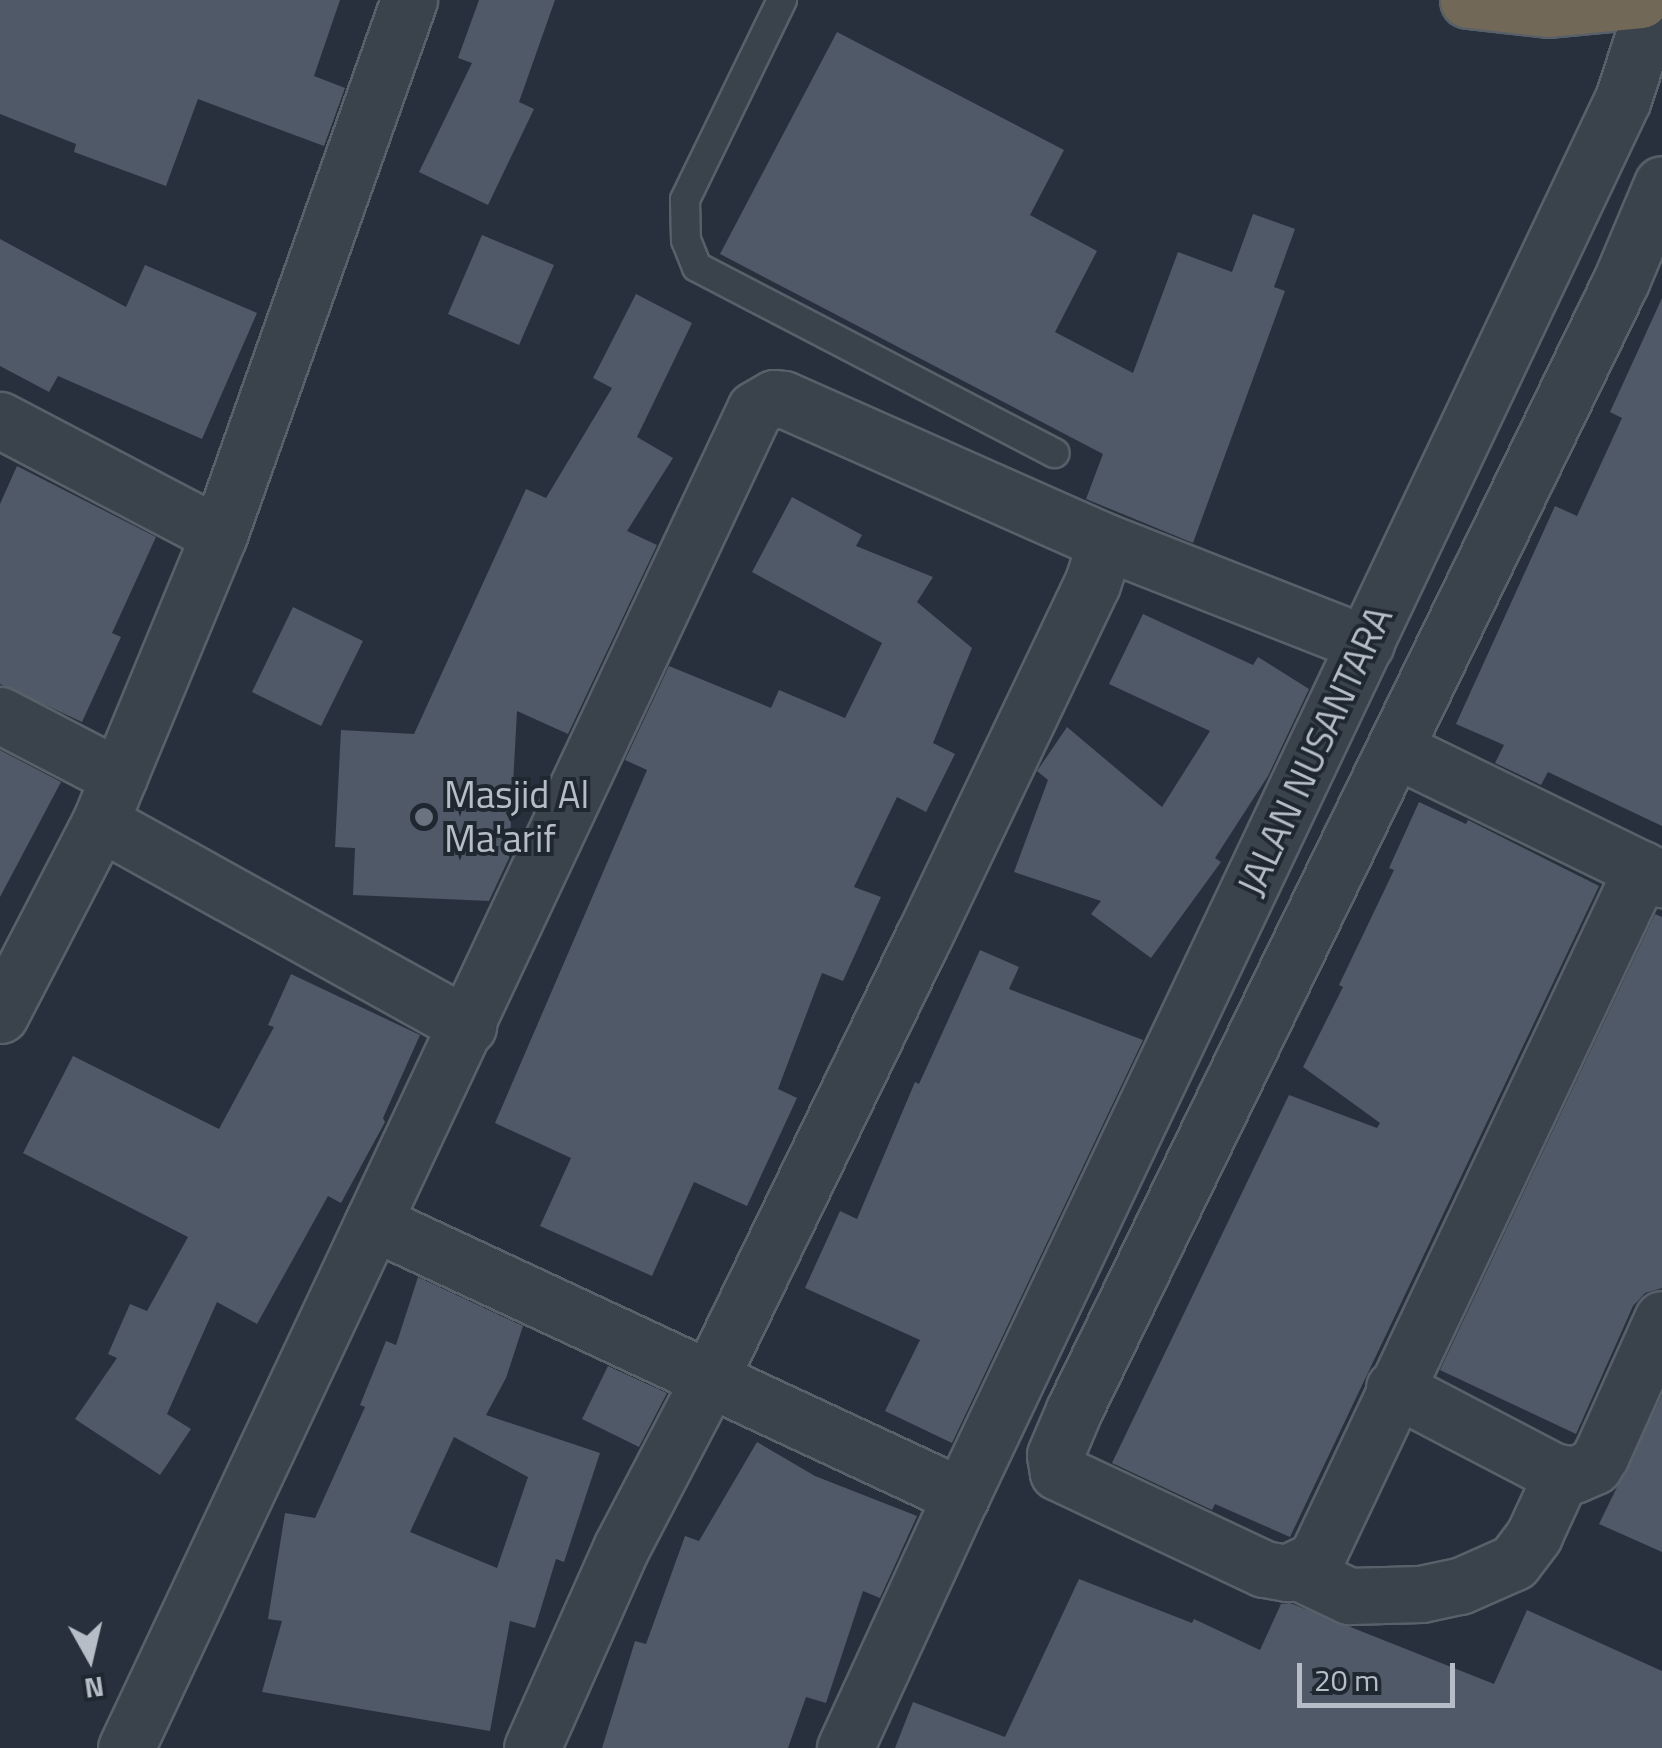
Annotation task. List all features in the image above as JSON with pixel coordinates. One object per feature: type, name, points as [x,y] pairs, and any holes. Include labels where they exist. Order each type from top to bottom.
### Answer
[{"type":"highway","points":[[1468,0],[1549,9],[1641,0]]},
{"type":"street","points":[[1,1010],[109,800],[219,535],[409,0]]},
{"type":"street","name":"JALAN NUSANTARA","points":[[845,1748],[1622,99],[1655,0]]},
{"type":"street","points":[[1562,1474],[1534,1535],[1514,1562],[1460,1586],[1421,1594],[1349,1596],[1296,1571],[1264,1570],[1067,1479],[1058,1472],[1055,1455],[1395,749],[1642,288],[1662,184]]},
{"type":"street","points":[[126,1748],[755,409],[774,398],[783,400],[1106,542],[1366,644]]},
{"type":"street","points":[[0,420],[219,535]]},
{"type":"street","points":[[532,1748],[621,1548],[710,1378],[1092,584],[1106,542]]},
{"type":"street","points":[[0,715],[109,800],[468,1026]]},
{"type":"street","points":[[1296,1571],[1316,1560],[1394,1388],[1652,874],[1395,749]]},
{"type":"street","points":[[372,1222],[961,1496]]},
{"type":"street","points":[[1394,1388],[1562,1474],[1594,1466],[1662,1319]]},
{"type":"lane","points":[[782,0],[684,200],[686,240],[696,266],[1055,453]]},
{"type":"building","points":[[0,0],[340,0],[314,76],[345,88],[324,146],[198,99],[166,186],[74,152],[76,144],[0,114]]},
{"type":"building","points":[[479,0],[555,0],[519,102],[534,109],[488,205],[419,172],[472,63],[458,58]]},
{"type":"building","points":[[837,32],[1064,150],[1030,215],[1097,251],[1055,332],[1133,373],[1178,252],[1232,272],[1253,214],[1295,229],[1274,287],[1285,291],[1193,543],[1086,499],[1103,454],[720,254]]},
{"type":"building","points":[[482,235],[554,265],[519,345],[448,314]]},
{"type":"building","points":[[0,239],[126,307],[145,265],[257,313],[202,439],[58,376],[49,392],[0,366]]},
{"type":"building","points":[[636,294],[692,323],[637,437],[673,458],[627,531],[657,545],[568,734],[517,711],[509,858],[489,901],[353,895],[355,848],[335,847],[341,730],[414,734],[526,489],[546,498],[612,388],[593,378]]},
{"type":"building","points":[[1662,298],[1662,826],[1548,772],[1541,785],[1495,763],[1504,745],[1456,724],[1555,506],[1577,516],[1622,418],[1610,412]]},
{"type":"building","points":[[17,466],[156,537],[112,633],[121,637],[82,722],[0,684],[0,504]]},
{"type":"building","points":[[792,497],[862,535],[856,546],[933,577],[917,602],[972,648],[933,743],[955,754],[926,812],[897,797],[854,887],[881,897],[843,981],[822,973],[778,1089],[797,1098],[747,1206],[694,1182],[652,1276],[540,1226],[571,1158],[495,1123],[647,770],[625,760],[669,666],[771,708],[779,690],[845,718],[882,643],[752,572]]},
{"type":"building","points":[[293,607],[363,641],[321,726],[252,692]]},
{"type":"building","points":[[1143,614],[1253,665],[1258,657],[1309,689],[1268,776],[1215,858],[1221,862],[1151,958],[1091,914],[1101,901],[1014,872],[1048,780],[1037,771],[1067,727],[1162,807],[1210,731],[1109,684]]},
{"type":"building","points":[[0,750],[61,782],[0,897]]},
{"type":"building","points":[[1419,802],[1466,824],[1468,820],[1599,886],[1290,1537],[1215,1504],[1212,1510],[1112,1463],[1289,1095],[1377,1128],[1380,1123],[1303,1067],[1343,987],[1339,985],[1394,870],[1389,868]]},
{"type":"building","points":[[1655,914],[1662,917],[1662,1288],[1645,1293],[1633,1306],[1576,1434],[1440,1370]]},
{"type":"building","points":[[980,950],[1019,967],[1009,989],[1143,1040],[952,1443],[885,1411],[920,1340],[805,1288],[840,1211],[857,1219],[915,1082],[919,1084]]},
{"type":"building","points":[[291,974],[420,1035],[383,1118],[385,1122],[341,1203],[328,1196],[257,1324],[217,1302],[167,1414],[191,1429],[160,1475],[75,1419],[117,1358],[108,1354],[130,1304],[147,1311],[188,1237],[23,1153],[73,1056],[219,1129],[274,1027],[268,1025]]},
{"type":"building","points":[[418,1277],[523,1326],[506,1378],[486,1415],[600,1453],[564,1562],[556,1559],[535,1628],[510,1621],[490,1731],[262,1692],[282,1621],[268,1619],[285,1513],[315,1518],[365,1407],[360,1405],[386,1341],[396,1345]],"holes":[[[454,1437],[528,1477],[497,1568],[410,1532]]]},
{"type":"building","points":[[608,1366],[667,1393],[639,1447],[582,1419]]},
{"type":"building","points":[[1662,1395],[1662,1552],[1599,1524]]},
{"type":"building","points":[[757,1442],[815,1476],[917,1516],[880,1598],[863,1591],[826,1703],[806,1697],[788,1748],[602,1748],[635,1641],[646,1644],[685,1536],[699,1541]]},
{"type":"building","points":[[1079,1579],[1192,1623],[1194,1619],[1260,1650],[1281,1604],[1290,1603],[1494,1684],[1527,1610],[1662,1671],[1662,1748],[895,1748],[913,1702],[1005,1737]]},
{"type":"place","name":"Masjid Al Ma'arif","points":[[424,817]]}]
